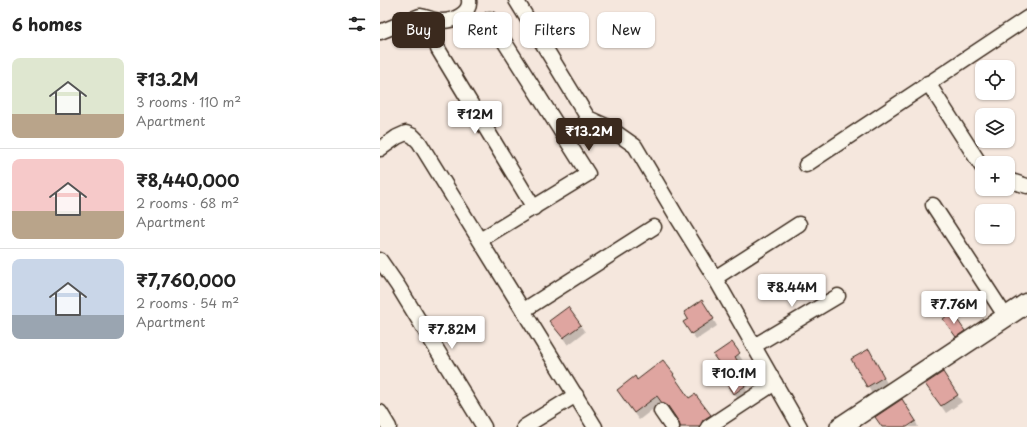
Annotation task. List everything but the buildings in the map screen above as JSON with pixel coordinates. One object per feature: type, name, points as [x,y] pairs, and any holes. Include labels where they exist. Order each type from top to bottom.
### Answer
[{"type":"street","points":[[380,32],[420,16],[442,21],[448,20],[465,13],[470,4],[469,0]]},
{"type":"street","points":[[516,0],[588,118],[608,127],[636,146],[677,217],[715,278],[800,427]]},
{"type":"street","points":[[806,165],[1027,18]]},
{"type":"street","points":[[480,240],[588,174],[508,48]]},
{"type":"street","points":[[438,49],[534,208]]},
{"type":"street","points":[[928,83],[975,156]]},
{"type":"street","points":[[380,149],[406,133],[413,136],[419,142],[595,427]]},
{"type":"street","points":[[1015,182],[1027,186]]},
{"type":"street","points":[[932,204],[1006,317]]},
{"type":"street","points":[[715,278],[799,224]]},
{"type":"street","points":[[524,310],[654,227]]},
{"type":"street","points":[[380,260],[398,286],[484,427]]},
{"type":"street","points":[[754,346],[838,296]]},
{"type":"street","points":[[842,427],[1027,303]]},
{"type":"street","points":[[708,427],[775,383]]},
{"type":"street","points":[[524,427],[576,395]]},
{"type":"street","points":[[661,411],[672,427]]},
{"type":"street","points":[[380,412],[389,427]]}]
